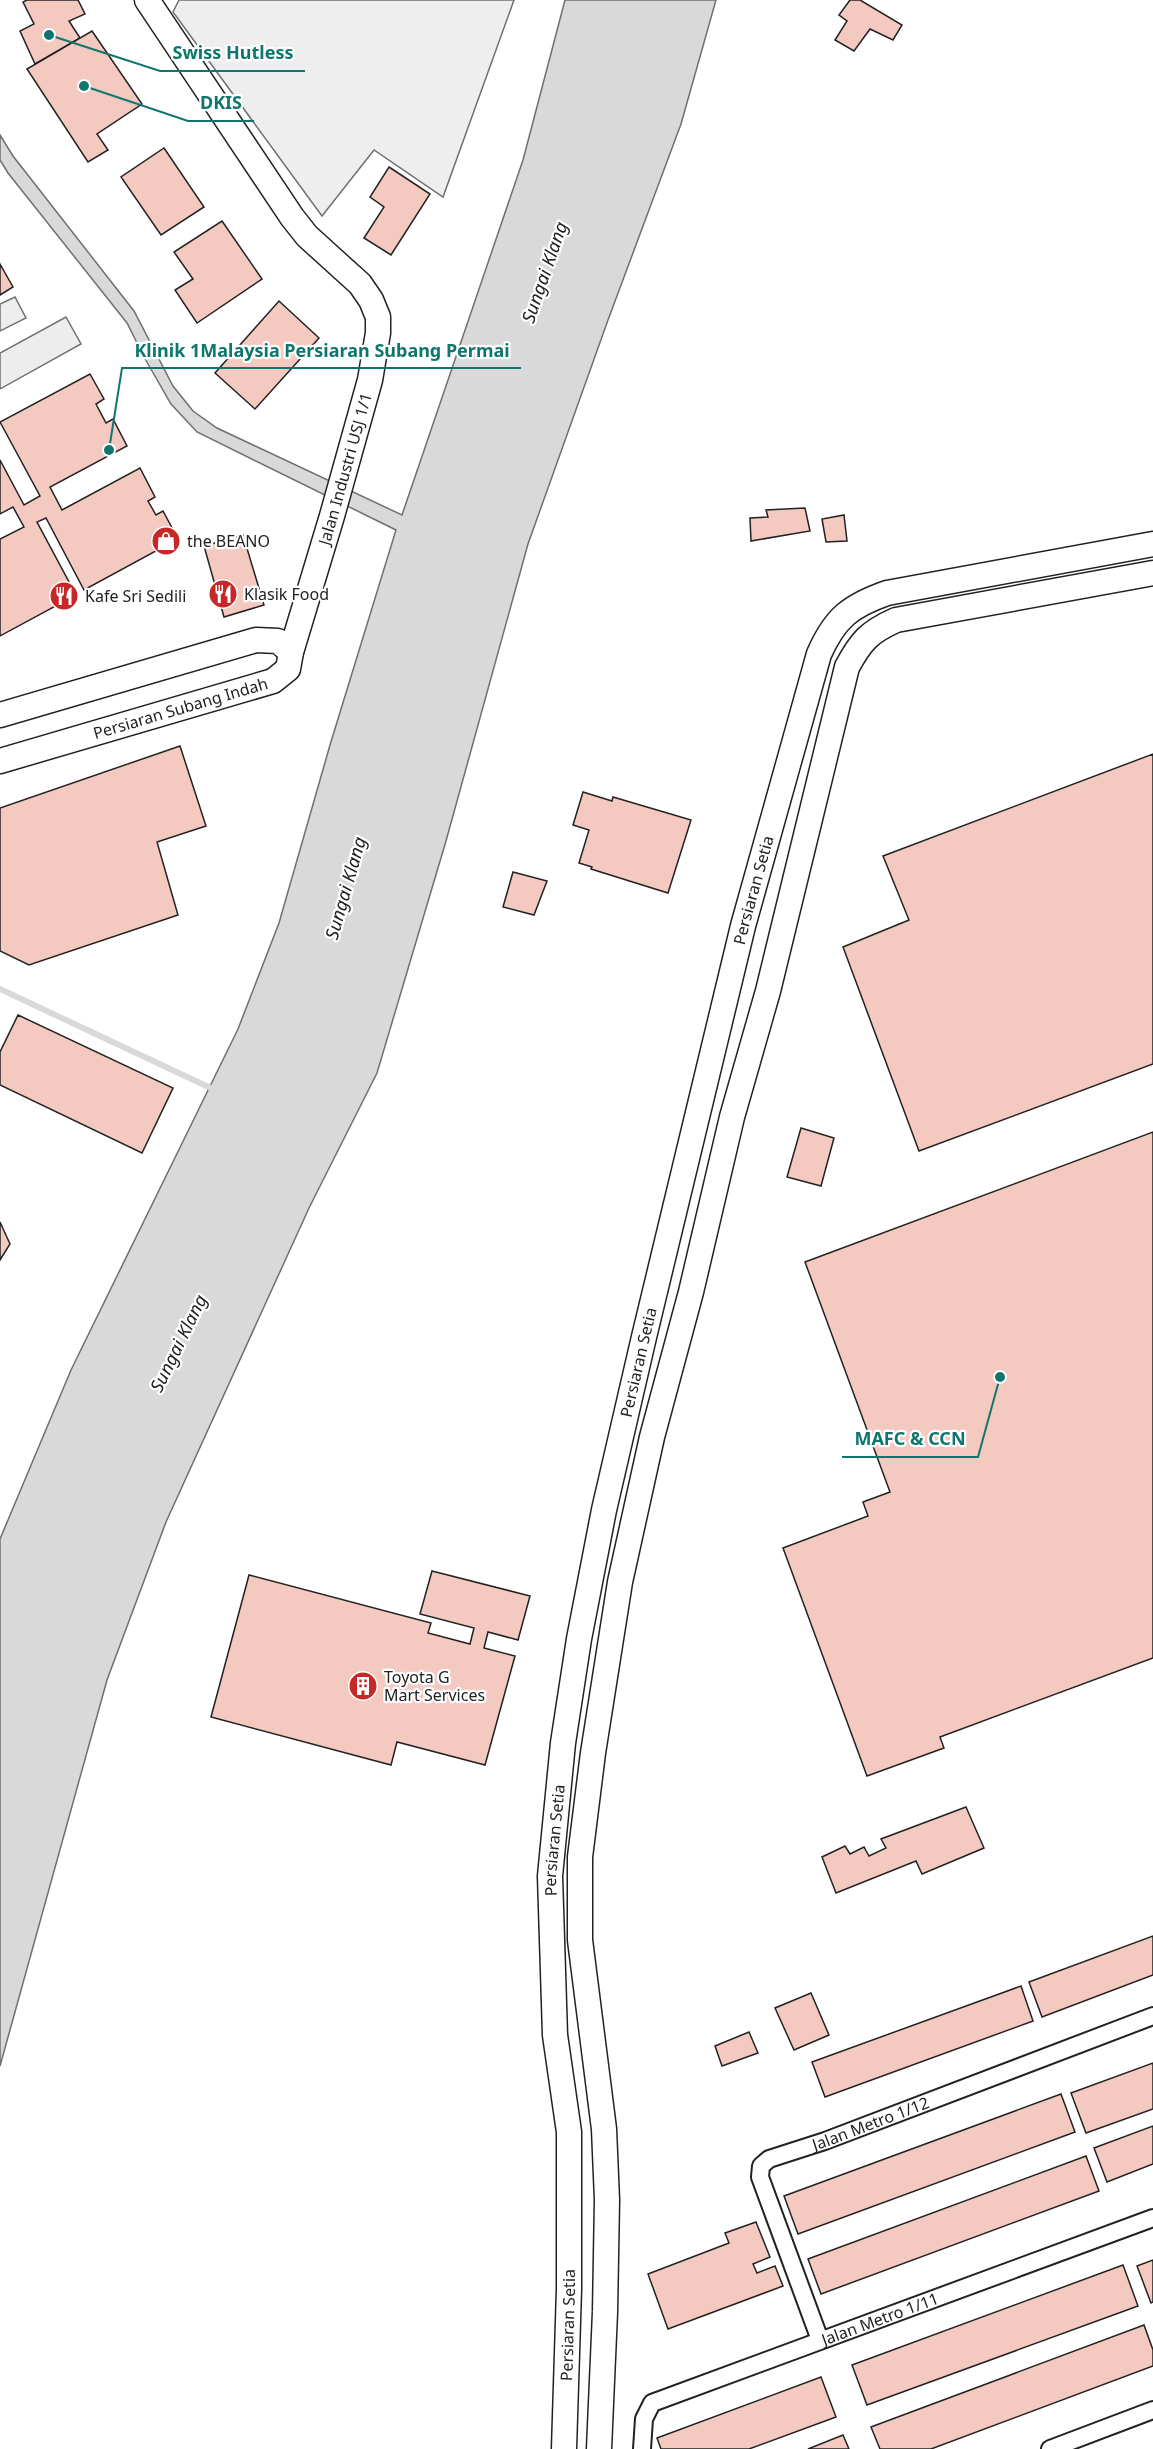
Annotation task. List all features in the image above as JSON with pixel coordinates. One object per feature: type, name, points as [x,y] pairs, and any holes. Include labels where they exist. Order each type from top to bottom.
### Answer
[{"type":"street","name":"Jalan Industri USJ 1/1","points":[[147,0],[292,216],[307,236],[360,284],[371,300],[378,317],[378,333],[370,380],[291,652]]},
{"type":"street","name":"Persiaran Setia","points":[[564,2449],[569,2289],[569,2132],[555,2035],[550,1876],[562,1743],[604,1510],[646,1326],[743,926],[819,654],[828,633],[842,616],[861,602],[887,593],[1153,544]]},
{"type":"street","name":"Persiaran Setia","points":[[598,2449],[605,2312],[607,2200],[604,2128],[580,1940],[580,1857],[593,1753],[620,1582],[652,1437],[691,1292],[732,1117],[768,991],[847,668],[859,645],[874,630],[896,620],[1153,573]]},
{"type":"street","points":[[851,609],[868,636]]},
{"type":"street","points":[[0,715],[255,640],[278,641],[291,652]]},
{"type":"street","name":"Persiaran Subang Indah","points":[[0,761],[273,681],[288,669],[291,652]]},
{"type":"street","name":"Jalan Metro 1/12","points":[[820,2340],[760,2176],[760,2166],[769,2159],[825,2141],[1153,2016]]},
{"type":"street","name":"Jalan Metro 1/11","points":[[642,2449],[644,2419],[652,2403],[1153,2218]]},
{"type":"street","points":[[1050,2449],[1153,2410]]},
{"type":"shaded area","points":[[179,0],[514,0],[443,197],[374,150],[322,216],[173,12]]},
{"type":"shaded area","points":[[15,297],[26,318],[0,331],[0,304]]},
{"type":"shaded area","points":[[66,317],[81,344],[0,389],[0,353]]},
{"type":"water","name":"Sungai Klang","points":[[565,0],[716,0],[681,124],[528,544],[446,841],[377,1073],[309,1208],[166,1522],[107,1680],[0,2066],[0,1539],[71,1370],[238,1029],[279,923],[330,745],[396,530],[197,432],[171,404],[127,323],[8,173],[0,160],[0,135],[13,156],[134,311],[173,386],[193,411],[217,428],[402,515],[523,160]]},
{"type":"building","points":[[27,0],[78,0],[85,14],[69,21],[80,38],[35,64],[20,31],[34,24],[23,2]]},
{"type":"building","points":[[850,0],[860,0],[902,25],[893,40],[870,29],[854,51],[835,40],[847,21],[839,15]]},
{"type":"building","points":[[92,31],[142,104],[97,134],[108,150],[88,162],[27,69]]},
{"type":"building","points":[[164,148],[204,207],[161,235],[121,177]]},
{"type":"building","points":[[389,167],[430,194],[391,255],[364,238],[384,207],[370,197]]},
{"type":"building","points":[[222,221],[262,279],[197,323],[175,290],[193,279],[174,252]]},
{"type":"building","points":[[0,264],[13,287],[0,295]]},
{"type":"building","points":[[279,301],[319,338],[255,409],[215,373]]},
{"type":"building","points":[[90,374],[104,399],[96,404],[106,423],[113,419],[127,446],[50,487],[62,510],[140,468],[155,497],[148,501],[156,515],[163,511],[178,539],[84,590],[46,518],[37,522],[76,595],[0,636],[0,539],[24,527],[13,507],[0,514],[0,460],[24,505],[40,496],[0,422]]},
{"type":"building","points":[[805,508],[810,531],[751,541],[750,518],[768,517],[766,510]]},
{"type":"building","points":[[844,515],[847,541],[826,542],[822,519]]},
{"type":"building","points":[[243,535],[264,605],[224,617],[204,546]]},
{"type":"building","points":[[180,746],[206,826],[157,842],[178,915],[29,965],[0,951],[0,808]]},
{"type":"building","points":[[1153,754],[1153,1064],[919,1151],[843,947],[909,920],[883,856]]},
{"type":"building","points":[[583,792],[612,801],[613,797],[691,820],[668,893],[591,869],[592,867],[579,863],[589,830],[573,825]]},
{"type":"building","points":[[513,872],[547,881],[534,915],[503,907]]},
{"type":"building","points":[[18,1015],[173,1088],[142,1153],[0,1085],[0,1052]]},
{"type":"building","points":[[801,1128],[834,1138],[821,1186],[787,1177]]},
{"type":"building","points":[[1153,1132],[1153,1658],[940,1737],[944,1748],[867,1776],[783,1548],[868,1516],[863,1502],[890,1492],[805,1262]]},
{"type":"building","points":[[0,1222],[10,1244],[0,1260]]},
{"type":"building","name":"Toyota G Mart Services","points":[[432,1571],[530,1596],[518,1640],[488,1632],[484,1648],[515,1656],[485,1765],[397,1742],[391,1765],[211,1717],[249,1575],[431,1623],[428,1633],[470,1644],[474,1628],[420,1614]]},
{"type":"building","points":[[966,1807],[984,1848],[922,1874],[916,1861],[836,1893],[822,1857],[845,1846],[850,1854],[864,1847],[869,1856],[886,1848],[881,1839]]},
{"type":"building","points":[[1153,1936],[1153,1975],[1042,2017],[1029,1982]]},
{"type":"building","points":[[1021,1986],[1033,2021],[825,2097],[812,2062]]},
{"type":"building","points":[[811,1993],[829,2035],[794,2050],[775,2008]]},
{"type":"building","points":[[749,2032],[758,2053],[722,2066],[715,2046]]},
{"type":"building","points":[[1153,2063],[1153,2109],[1086,2133],[1071,2093]]},
{"type":"building","points":[[1061,2094],[1075,2132],[798,2234],[784,2196]]},
{"type":"building","points":[[1153,2126],[1153,2164],[1107,2182],[1094,2148]]},
{"type":"building","points":[[1086,2156],[1099,2191],[821,2294],[808,2259]]},
{"type":"building","points":[[756,2222],[770,2257],[753,2264],[757,2273],[775,2266],[783,2286],[668,2329],[648,2274],[729,2243],[725,2233]]},
{"type":"building","points":[[1153,2260],[1153,2302],[1151,2303],[1137,2266]]},
{"type":"building","points":[[1123,2265],[1138,2306],[867,2405],[852,2365]]},
{"type":"building","points":[[1144,2325],[1153,2350],[1153,2366],[931,2449],[880,2449],[871,2427]]},
{"type":"building","points":[[821,2377],[836,2417],[749,2449],[661,2449],[657,2438]]},
{"type":"building","points":[[843,2435],[849,2449],[808,2449]]},
{"type":"waterway","points":[[0,989],[217,1091]]},
{"type":"place","name":"Swiss Hutless","points":[[49,35]]},
{"type":"place","name":"DKIS","points":[[84,86]]},
{"type":"place","name":"Klinik 1Malaysia Persiaran Subang Permai","points":[[109,450]]},
{"type":"place","name":"the BEANO","points":[[166,541]]},
{"type":"place","name":"Klasik Food","points":[[223,594]]},
{"type":"place","name":"Kafe Sri Sedili","points":[[64,596]]},
{"type":"place","name":"MAFC & CCN","points":[[1000,1377]]},
{"type":"place","name":"Toyota G Mart Services","points":[[363,1686]]}]
